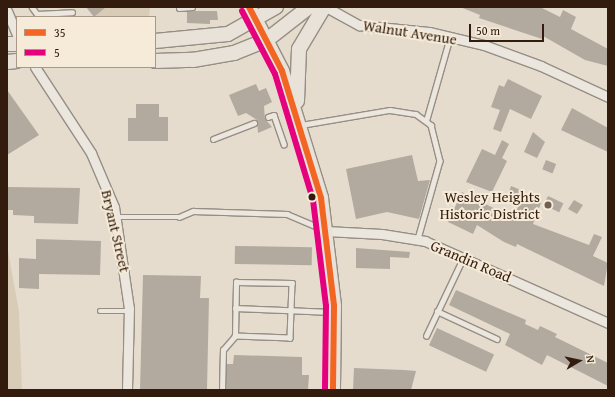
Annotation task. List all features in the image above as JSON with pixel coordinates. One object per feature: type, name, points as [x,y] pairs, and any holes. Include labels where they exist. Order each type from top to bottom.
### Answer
[{"type":"main road","points":[[156,41],[228,34],[253,13],[276,7]]},
{"type":"main road","points":[[156,61],[215,57],[268,39],[309,7]]},
{"type":"main road","points":[[299,121],[296,66],[299,49],[325,7]]},
{"type":"main road","points":[[253,13],[268,39],[299,121],[326,231],[334,312],[333,390]]},
{"type":"street","name":"Walnut Avenue","points":[[325,7],[359,25],[450,37],[522,58],[608,97]]},
{"type":"street","points":[[7,11],[16,33]]},
{"type":"street","name":"Bryant Street","points":[[36,68],[91,153],[116,217],[129,311],[126,390]]},
{"type":"street","name":"Grandin Road","points":[[326,231],[418,239],[464,256],[608,323]]},
{"type":"lane","points":[[32,7],[37,14],[65,15],[72,12]]},
{"type":"lane","points":[[179,8],[192,7]]},
{"type":"lane","points":[[426,121],[450,37]]},
{"type":"lane","points":[[299,121],[374,110],[400,110],[426,121],[437,137],[440,161],[418,239]]},
{"type":"lane","points":[[268,117],[274,115],[284,144]]},
{"type":"lane","points":[[213,139],[254,123]]},
{"type":"lane","points":[[116,217],[179,217],[193,211],[287,214],[326,231]]},
{"type":"lane","points":[[426,336],[464,256]]},
{"type":"lane","points":[[222,390],[223,350],[234,336],[235,308],[239,280],[291,282],[292,310],[288,339],[234,336]]},
{"type":"lane","points":[[235,308],[334,312]]},
{"type":"lane","points":[[100,311],[129,311]]},
{"type":"lane","points":[[438,311],[497,339]]},
{"type":"shaded area","points":[[103,7],[150,7],[149,16],[96,16]]},
{"type":"shaded area","points":[[7,245],[19,312],[22,390],[7,390]]},
{"type":"building","points":[[86,7],[106,7],[95,16],[93,16]]},
{"type":"building","points":[[460,7],[540,7],[560,17],[563,10],[576,17],[571,29],[608,49],[608,66],[585,60],[543,36],[542,39],[479,18],[480,15]]},
{"type":"building","points":[[187,11],[217,11],[218,20],[210,20],[210,24],[187,23]]},
{"type":"building","points":[[508,79],[542,96],[531,119],[510,109],[501,132],[493,129],[500,110],[491,107],[499,85],[504,87]]},
{"type":"building","points":[[256,84],[259,91],[266,88],[272,102],[264,106],[265,119],[272,127],[258,133],[257,120],[246,113],[238,116],[229,95]]},
{"type":"building","points":[[7,90],[39,135],[7,155]]},
{"type":"building","points":[[136,104],[159,104],[159,117],[168,117],[168,141],[128,141],[128,118],[136,118]]},
{"type":"building","points":[[572,108],[608,128],[608,152],[561,130]]},
{"type":"building","points":[[533,132],[545,142],[537,158],[524,152]]},
{"type":"building","points":[[502,140],[509,144],[502,158],[507,161],[492,192],[466,182],[482,149],[495,155]]},
{"type":"building","points":[[412,155],[418,181],[430,180],[419,219],[387,212],[356,219],[346,169]]},
{"type":"building","points":[[546,160],[556,164],[552,173],[542,169]]},
{"type":"building","points":[[511,186],[521,190],[520,195],[541,203],[533,224],[589,245],[594,234],[602,237],[593,256],[608,263],[604,286],[517,244],[516,247],[504,242],[477,225],[473,234],[448,222],[462,192],[513,218],[520,203],[507,198]]},
{"type":"building","points":[[8,187],[80,188],[78,224],[34,223],[34,216],[13,215],[13,210],[8,210]]},
{"type":"building","points":[[548,196],[563,203],[559,212],[544,205]]},
{"type":"building","points":[[574,200],[583,205],[577,214],[568,209]]},
{"type":"building","points":[[36,239],[101,241],[100,275],[39,274],[39,289],[19,288],[19,258],[36,259]]},
{"type":"building","points":[[235,246],[312,247],[312,265],[235,264]]},
{"type":"building","points":[[356,248],[410,252],[409,258],[390,257],[390,269],[356,268]]},
{"type":"building","points":[[143,275],[201,276],[200,298],[209,298],[207,390],[140,390]]},
{"type":"building","points":[[456,290],[526,320],[525,324],[538,330],[540,326],[557,334],[555,337],[608,363],[608,386],[547,355],[542,365],[505,345],[510,334],[449,305]]},
{"type":"building","points":[[437,328],[494,355],[486,372],[429,345]]},
{"type":"building","points":[[234,355],[302,357],[302,375],[309,375],[308,390],[226,390],[226,364],[233,364]]},
{"type":"building","points":[[354,368],[416,371],[411,390],[353,390]]},
{"type":"transit line","name":"35","points":[[249,7],[282,71],[321,198],[334,306],[333,390]]},
{"type":"transit line","name":"5","points":[[242,11],[275,74],[313,200],[326,306],[325,390]]},
{"type":"place","name":"Wesley Heights Historic District","points":[[548,205]]}]
